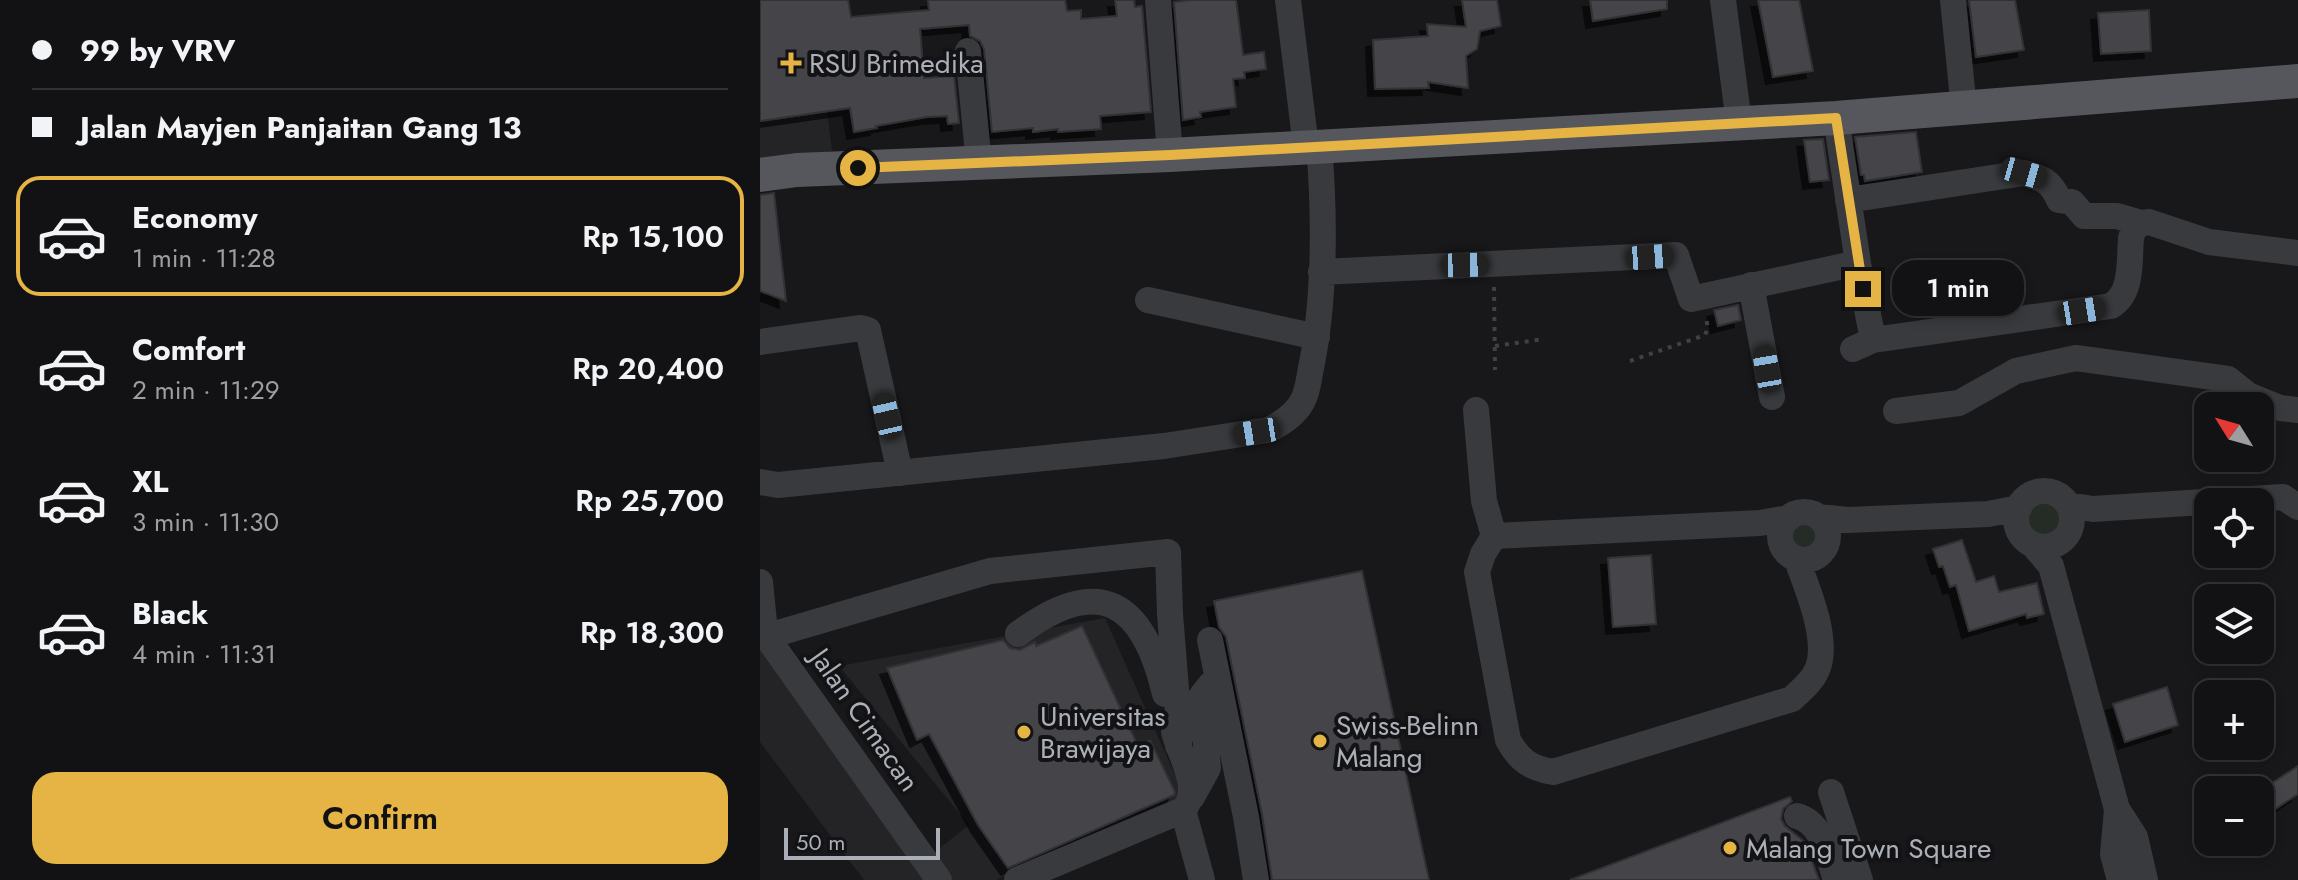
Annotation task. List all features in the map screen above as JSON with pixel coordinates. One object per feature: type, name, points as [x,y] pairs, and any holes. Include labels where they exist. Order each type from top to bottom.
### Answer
[{"type":"main road","points":[[760,175],[797,170],[1170,155],[1836,118],[2298,81]]},
{"type":"street","points":[[1158,0],[1170,155]]},
{"type":"street","points":[[760,482],[778,485],[1164,446],[1268,430],[1295,413],[1305,398],[1317,337],[1321,272],[1312,147],[1288,0]]},
{"type":"street","points":[[1723,0],[1739,123]]},
{"type":"street","points":[[1953,0],[1964,109]]},
{"type":"street","points":[[968,51],[979,164]]},
{"type":"street","points":[[1836,118],[1858,263],[1863,345],[2111,306],[2123,297],[2131,238],[2141,223]]},
{"type":"street","points":[[1848,200],[2024,173],[2044,179],[2053,186],[2059,200],[2072,202],[2084,216],[2117,216],[2141,223],[2149,222],[2209,242],[2298,253]]},
{"type":"street","points":[[1321,272],[1676,255],[1691,299],[1858,263]]},
{"type":"street","points":[[1751,285],[1772,397]]},
{"type":"street","points":[[1148,300],[1317,337]]},
{"type":"street","points":[[760,342],[861,328],[868,330],[900,473]]},
{"type":"street","points":[[1896,411],[1959,403],[2016,371],[2076,358],[2228,379],[2248,395],[2280,408],[2298,410]]},
{"type":"street","points":[[1476,410],[1484,501],[1494,536],[1477,572],[1508,740],[1517,756],[1533,768],[1553,772],[1792,699],[1806,686],[1817,670],[1823,647],[1803,550],[1804,512],[1848,520],[1988,514],[2018,516]]},
{"type":"street","points":[[2120,880],[2113,854],[2117,809],[2063,532],[2055,494],[2038,492],[2030,495],[2018,516],[2026,541],[2063,532],[2283,497],[2298,507]]},
{"type":"street","points":[[1803,550],[1848,520]]},
{"type":"street","points":[[1494,536],[1760,523],[1803,550]]},
{"type":"street","points":[[761,588],[764,627],[990,571],[1168,552],[1178,745]]},
{"type":"street","points":[[1018,634],[1046,614],[1089,600],[1114,606],[1132,617],[1152,653],[1192,787],[1188,804],[1202,880]]},
{"type":"street","name":"Jalan Cimacan","points":[[764,627],[939,880]]},
{"type":"street","points":[[1210,640],[1256,880]]},
{"type":"street","points":[[1017,880],[1188,804],[1208,768],[1202,695],[1210,685],[1218,684]]},
{"type":"street","points":[[1831,792],[1860,880]]},
{"type":"street","points":[[2117,809],[2135,835],[2145,880]]},
{"type":"street","points":[[1797,816],[1808,819],[1817,828],[1836,880]]},
{"type":"path","points":[[1494,265],[1495,370]]},
{"type":"path","points":[[1630,361],[1705,335],[1708,328],[1701,297]]},
{"type":"path","points":[[1495,346],[1544,339]]},
{"type":"shaded area","name":"RSU Brimedika","points":[[760,0],[815,14],[832,151],[760,161]]},
{"type":"shaded area","points":[[2044,502],[2056,507],[2061,519],[2056,531],[2044,536],[2032,531],[2027,519],[2032,507]]},
{"type":"shaded area","points":[[1805,521],[1815,525],[1819,535],[1815,545],[1805,549],[1795,545],[1791,535],[1795,525]]},
{"type":"shaded area","name":"Universitas Brawijaya","points":[[1105,618],[1185,797],[996,880],[946,880],[930,856],[969,825],[839,666]]},
{"type":"shaded area","points":[[760,645],[931,880],[864,880],[760,742]]},
{"type":"building","points":[[760,0],[848,0],[851,17],[929,10],[928,0],[1065,0],[1067,11],[1081,10],[1081,19],[1117,16],[1115,0],[1134,0],[1135,7],[1142,6],[1151,112],[1100,116],[1101,129],[1033,132],[1033,128],[992,132],[984,49],[980,41],[970,36],[969,25],[920,29],[924,78],[954,76],[959,123],[948,124],[947,116],[927,117],[854,132],[850,108],[760,121]]},
{"type":"building","points":[[1236,0],[1243,55],[1264,52],[1266,69],[1244,72],[1245,78],[1233,79],[1236,107],[1200,112],[1201,117],[1183,120],[1174,2]]},
{"type":"building","points":[[1462,0],[1497,0],[1501,26],[1480,31],[1477,49],[1466,56],[1468,88],[1428,82],[1429,88],[1375,89],[1373,40],[1428,36],[1427,24],[1466,27]]},
{"type":"building","points":[[1590,0],[1667,0],[1667,9],[1593,21]]},
{"type":"building","points":[[1758,0],[1799,0],[1813,71],[1773,77]]},
{"type":"building","points":[[1969,0],[2015,0],[2024,50],[1976,57]]},
{"type":"building","points":[[2149,10],[2151,51],[2101,54],[2098,13]]},
{"type":"building","points":[[1916,132],[1922,172],[1865,181],[1864,175],[1861,175],[1855,137]]},
{"type":"building","points":[[1823,139],[1829,180],[1810,182],[1804,140]]},
{"type":"building","points":[[774,193],[786,301],[760,291],[760,195]]},
{"type":"building","points":[[1738,305],[1741,320],[1718,326],[1714,310]]},
{"type":"building","points":[[1962,540],[1976,582],[1994,576],[1999,592],[2037,583],[2044,614],[2027,618],[2026,614],[1969,631],[1956,585],[1950,587],[1933,549]]},
{"type":"building","points":[[1651,555],[1656,624],[1613,627],[1608,558]]},
{"type":"building","name":"Swiss-Belinn Malang","points":[[1362,571],[1429,880],[1272,880],[1262,814],[1226,637],[1219,627],[1214,601]]},
{"type":"building","name":"Universitas Brawijaya","points":[[1082,626],[1138,746],[1150,740],[1175,792],[1008,868],[978,825],[929,734],[917,740],[887,668],[1003,640],[1010,648],[1020,650]]},
{"type":"building","points":[[2167,687],[2178,725],[2125,742],[2113,704]]},
{"type":"building","points":[[2298,766],[2298,794],[2274,810],[2274,782]]},
{"type":"building","name":"Malang Town Square","points":[[1790,797],[1792,801],[1783,809],[1781,819],[1805,842],[1819,880],[1570,880]]},
{"type":"place","name":"RSU Brimedika","points":[[791,63]]},
{"type":"place","name":"Universitas Brawijaya","points":[[1024,732]]},
{"type":"place","name":"Swiss-Belinn Malang","points":[[1320,741]]},
{"type":"place","name":"Malang Town Square","points":[[1730,848]]},
{"type":"route","points":[[858,168],[1170,155],[1836,118],[1863,289]]}]
